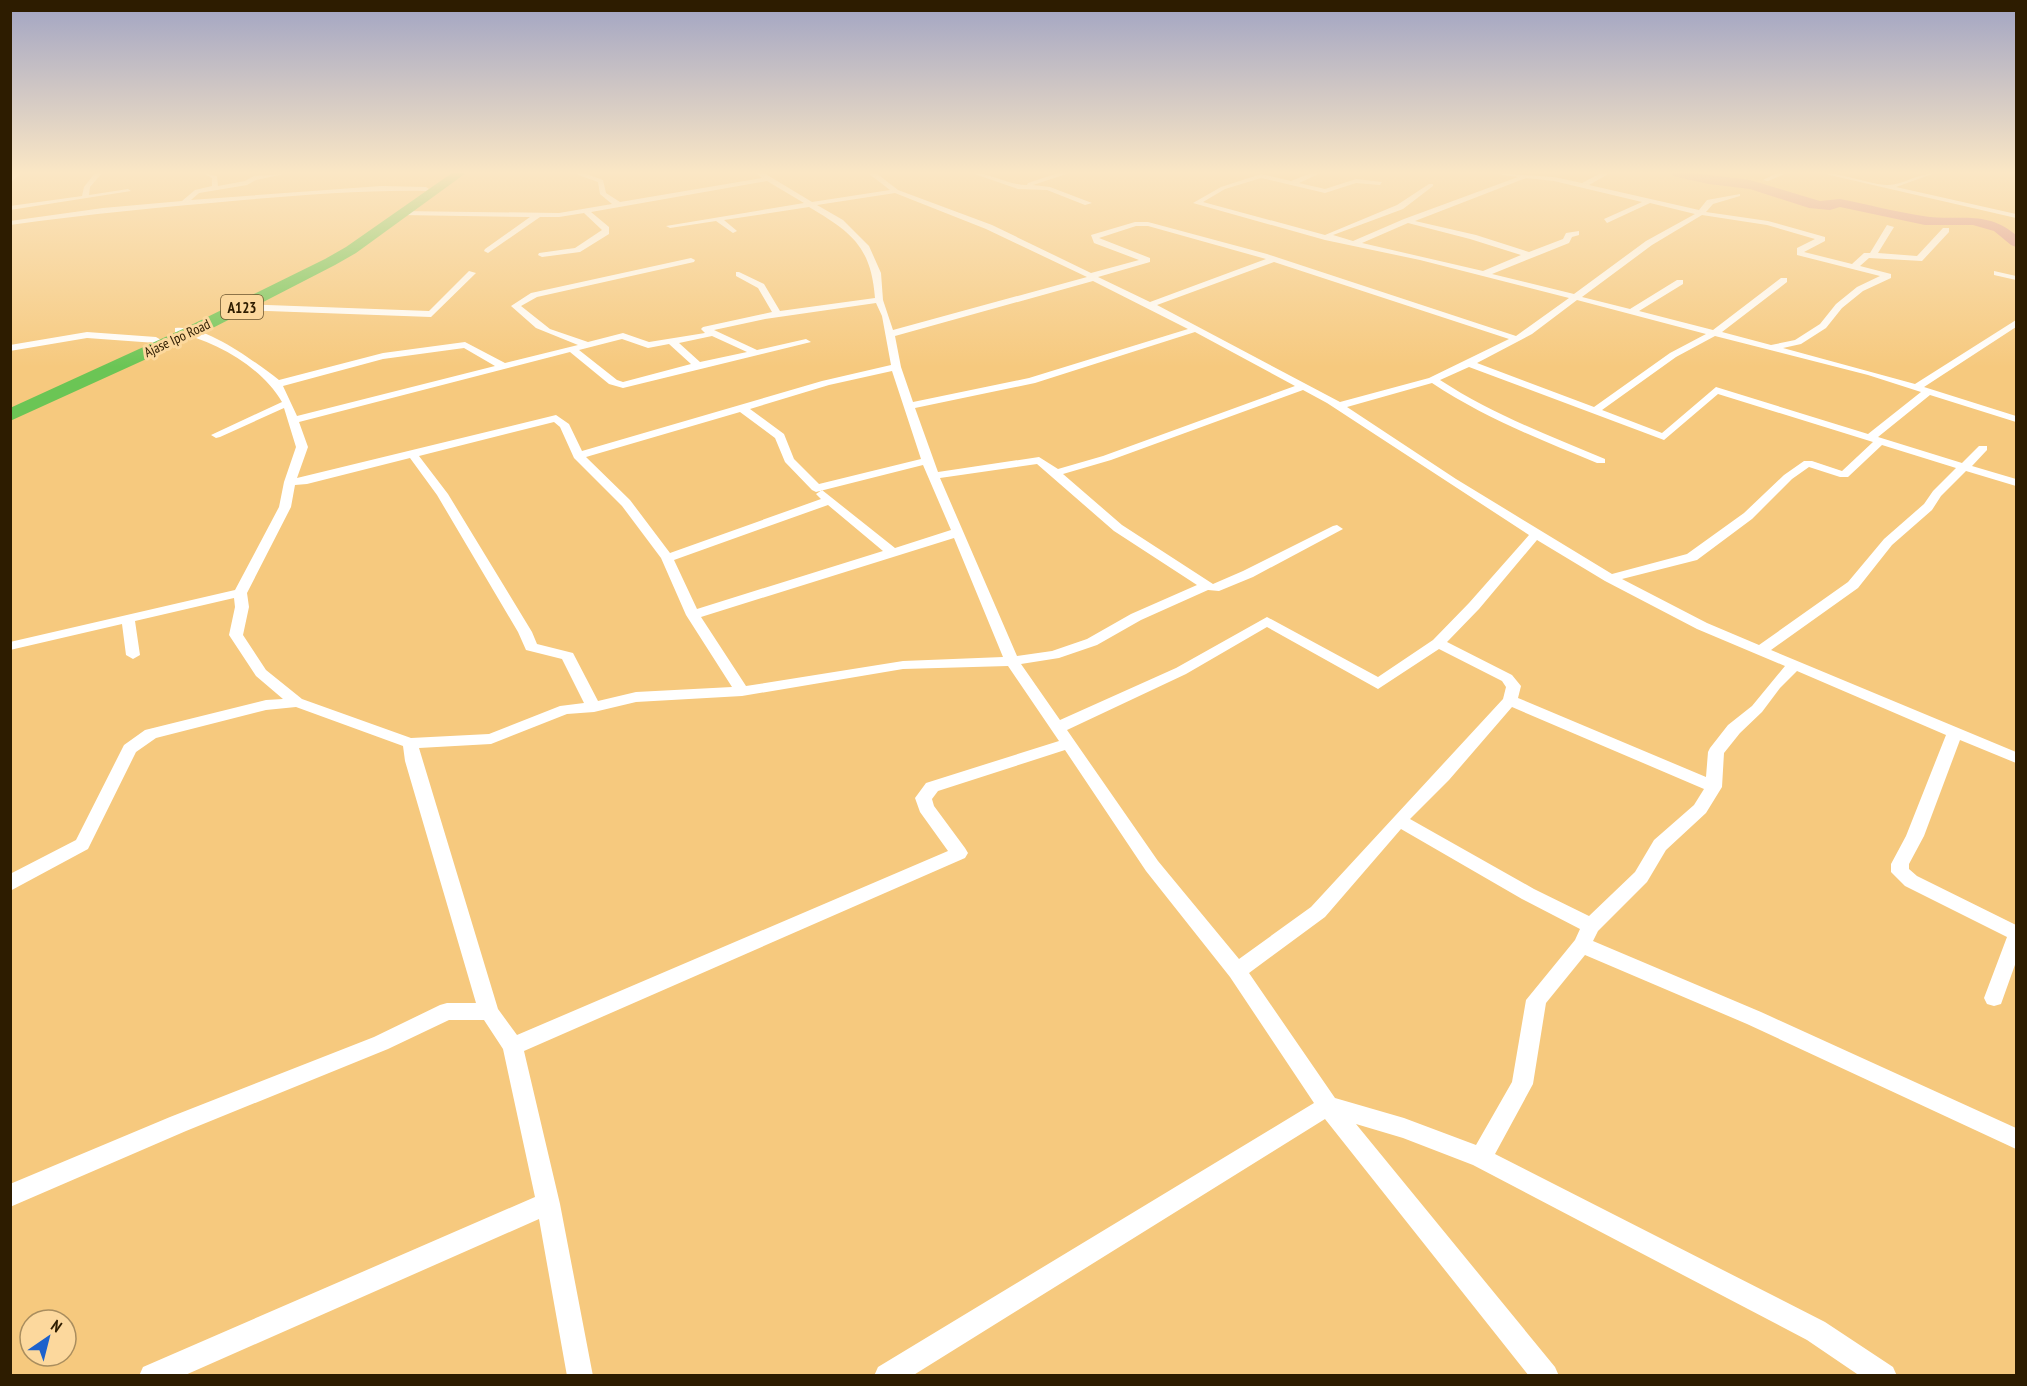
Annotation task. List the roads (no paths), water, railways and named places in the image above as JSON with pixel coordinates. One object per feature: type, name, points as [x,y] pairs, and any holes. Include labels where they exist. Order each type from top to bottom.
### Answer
[{"type":"highway","name":"Ajase Ipo Road","points":[[10,415],[184,331],[358,238]]},
{"type":"highway","name":"Ajase Ipo Road","points":[[10,405],[156,340],[243,307],[351,250],[368,238]]},
{"type":"street","points":[[488,251],[506,238]]},
{"type":"street","points":[[542,255],[577,250],[597,238]]},
{"type":"street","points":[[856,238],[865,246],[877,273],[879,300],[891,334],[896,367],[931,469],[960,532],[1012,661],[1152,866],[1237,971],[1328,1106],[1546,1376]]},
{"type":"street","points":[[1011,238],[1150,305],[1339,406],[1452,482],[1536,534],[1610,578],[1702,626],[2016,758]]},
{"type":"street","points":[[891,334],[1147,260],[1097,241],[1095,238]]},
{"type":"street","points":[[1195,238],[1517,339]]},
{"type":"street","points":[[1328,238],[1485,274],[1716,332],[1917,387],[2016,418]]},
{"type":"street","points":[[1353,244],[1368,238]]},
{"type":"street","points":[[1468,238],[1531,255]]},
{"type":"street","points":[[1485,274],[1503,263],[1531,255],[1566,241],[1568,238]]},
{"type":"street","points":[[1339,406],[1433,380],[1470,364],[1517,339],[1658,238]]},
{"type":"street","points":[[1771,347],[1798,342],[1823,326],[1839,306],[1860,289],[1888,276],[1800,253],[1800,250],[1821,239],[1819,238]]},
{"type":"street","points":[[1873,255],[1884,238]]},
{"type":"street","points":[[1855,266],[1868,255],[1919,259],[1939,238]]},
{"type":"street","points":[[587,345],[548,333],[532,324],[515,306],[534,295],[691,260]]},
{"type":"street","points":[[1150,305],[1271,260]]},
{"type":"street","points":[[243,307],[431,314],[472,273]]},
{"type":"street","points":[[1997,273],[2016,278]]},
{"type":"street","points":[[739,274],[761,286],[777,314]]},
{"type":"street","points":[[1596,411],[1673,355],[1716,332],[1784,280]]},
{"type":"street","points":[[1631,312],[1680,282]]},
{"type":"street","points":[[755,352],[706,329],[777,314],[879,300]]},
{"type":"street","points":[[1917,387],[2015,326]]},
{"type":"street","points":[[910,406],[1031,381],[1193,330]]},
{"type":"street","points":[[184,331],[251,363],[277,384],[288,403],[302,447],[290,482],[285,507],[240,594],[242,607],[236,635],[261,673],[297,702],[410,743],[490,739],[565,709],[594,706],[636,697],[742,691],[903,665],[1012,661],[1054,655],[1092,642],[1136,617],[1207,586]]},
{"type":"street","points":[[293,420],[623,336],[648,345],[712,333]]},
{"type":"street","points":[[10,348],[87,335],[156,340]]},
{"type":"street","points":[[671,341],[698,365]]},
{"type":"street","points":[[570,348],[613,382],[623,385],[698,365],[806,342]]},
{"type":"street","points":[[277,384],[383,356],[465,345],[503,366]]},
{"type":"street","points":[[1470,364],[1664,436],[1716,390],[2016,483]]},
{"type":"street","points":[[578,456],[826,383],[896,367]]},
{"type":"street","points":[[1433,380],[1470,404],[1501,420],[1601,460]]},
{"type":"street","points":[[1056,473],[1107,458],[1302,387]]},
{"type":"street","points":[[1610,578],[1692,557],[1748,516],[1788,477],[1808,463],[1844,475],[1874,440],[1929,391]]},
{"type":"street","points":[[216,435],[288,403]]},
{"type":"street","points":[[742,408],[780,435],[789,460],[828,501],[893,553]]},
{"type":"street","points":[[290,482],[307,481],[556,418],[565,426],[578,456],[626,503],[667,558],[693,615],[742,691]]},
{"type":"street","points":[[1760,651],[1853,585],[1888,542],[1928,507],[1983,448]]},
{"type":"street","points":[[413,455],[442,494],[525,632],[531,647],[568,656],[571,666],[594,706]]},
{"type":"street","points":[[816,488],[931,469],[1039,460],[1118,528],[1207,586],[1214,588],[1248,574],[1337,529]]},
{"type":"street","points":[[667,558],[828,501]]},
{"type":"street","points":[[693,615],[960,532]]},
{"type":"street","points":[[1057,728],[1181,671],[1267,621],[1378,684],[1438,643],[1474,606],[1536,534]]},
{"type":"street","points":[[10,646],[240,594]]},
{"type":"street","points":[[128,619],[133,656]]},
{"type":"street","points":[[1237,971],[1318,912],[1510,700],[1514,686],[1507,678],[1438,643]]},
{"type":"street","points":[[1481,1158],[1522,1084],[1536,1000],[1582,945],[1591,926],[1641,877],[1660,845],[1700,809],[1714,787],[1716,752],[1734,729],[1757,709],[1775,685],[1794,666]]},
{"type":"street","points":[[1510,700],[1714,787]]},
{"type":"street","points":[[10,884],[82,844],[130,749],[152,734],[266,705],[297,702]]},
{"type":"street","points":[[1955,732],[1915,836],[1900,864],[1900,872],[1911,881],[2016,935],[1994,998]]},
{"type":"street","points":[[410,743],[412,761],[489,1012],[513,1046],[548,1204],[580,1376]]},
{"type":"street","points":[[513,1046],[959,853],[926,808],[923,798],[932,787],[1068,744]]},
{"type":"street","points":[[1399,820],[1513,885],[1591,926]]},
{"type":"street","points":[[1582,945],[1754,1018],[2016,1139]]},
{"type":"street","points":[[10,1196],[178,1124],[381,1043],[447,1011],[489,1012]]},
{"type":"street","points":[[903,1371],[1328,1106],[1404,1128],[1481,1158],[1816,1331],[1884,1376]]},
{"type":"street","points":[[152,1376],[548,1204]]},
{"type":"waterway","points":[[2011,238],[2016,242]]}]
